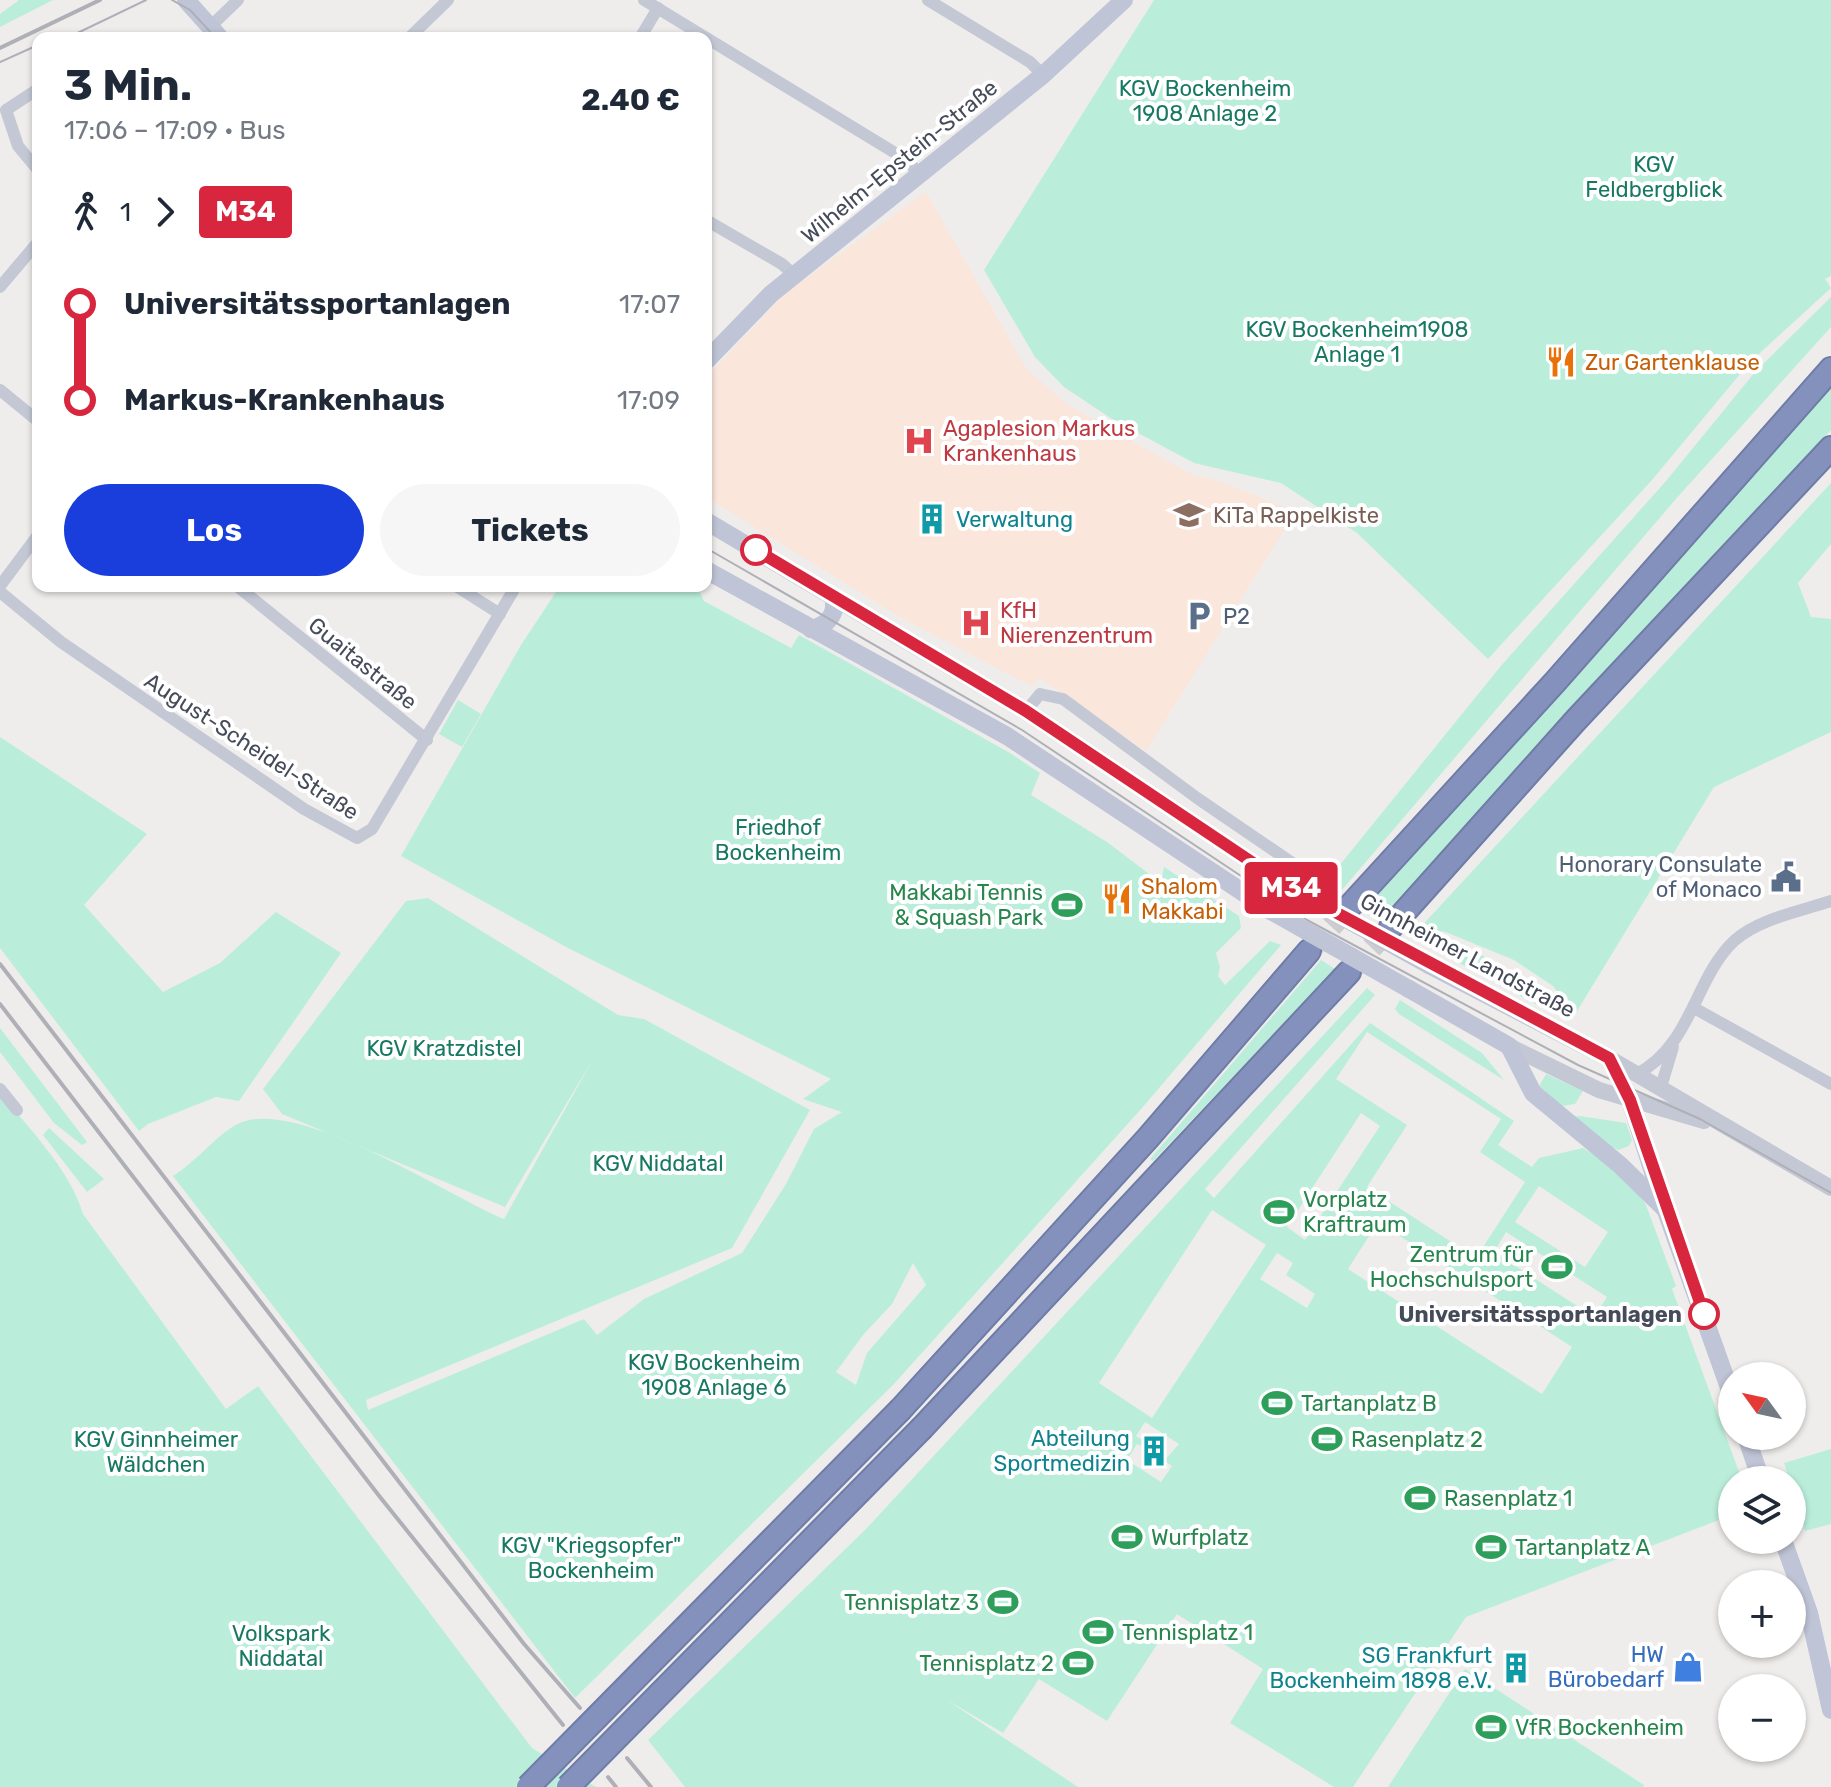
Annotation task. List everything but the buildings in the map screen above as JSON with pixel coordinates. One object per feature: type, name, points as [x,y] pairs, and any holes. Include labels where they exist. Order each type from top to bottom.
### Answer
[{"type":"highway","points":[[1350,906],[1555,682],[1831,369]]},
{"type":"highway","points":[[1391,927],[1576,720],[1831,448]]},
{"type":"highway","points":[[528,1787],[901,1409],[1148,1138],[1309,951]]},
{"type":"highway","points":[[568,1787],[922,1428],[1349,972]]},
{"type":"main road","points":[[186,0],[215,32]]},
{"type":"main road","name":"Wilhelm-Epstein-Straße","points":[[712,355],[752,312],[794,275],[1043,75],[1124,0]]},
{"type":"main road","name":"Ginnheimer Landstraße","points":[[712,525],[1026,711],[1292,889],[1429,965],[1609,1058]]},
{"type":"main road","points":[[712,573],[1007,736],[1271,911],[1509,1046],[1533,1093],[1601,1149],[1665,1210]]},
{"type":"main road","points":[[811,629],[829,619],[835,608],[833,597]]},
{"type":"main road","points":[[1609,1058],[1630,1100],[1665,1210],[1720,1362]]},
{"type":"main road","points":[[1601,1149],[1629,1155],[1637,1149],[1642,1137]]},
{"type":"main road","points":[[1788,1554],[1809,1613],[1831,1710]]},
{"type":"street","points":[[215,32],[238,0]]},
{"type":"street","points":[[415,32],[448,0]]},
{"type":"street","points":[[644,0],[697,32]]},
{"type":"street","points":[[928,0],[1030,62],[1043,75]]},
{"type":"street","points":[[644,32],[658,8]]},
{"type":"street","points":[[712,41],[910,162],[918,175]]},
{"type":"street","points":[[32,93],[6,110],[18,146],[32,163]]},
{"type":"street","points":[[712,223],[782,264],[794,275]]},
{"type":"street","points":[[0,287],[32,249]]},
{"type":"street","points":[[0,390],[32,416]]},
{"type":"street","points":[[0,586],[32,543]]},
{"type":"street","name":"August-Scheidel-Straße","points":[[0,592],[61,642],[344,834],[357,838],[367,836],[513,592]]},
{"type":"street","name":"Guaitastraße","points":[[246,592],[427,740]]},
{"type":"street","points":[[465,592],[500,614]]},
{"type":"street","points":[[1026,711],[1040,694],[1063,699],[1197,798],[1320,882]]},
{"type":"street","points":[[1637,1074],[1659,1058],[1677,1037],[1720,959],[1743,935],[1831,901]]},
{"type":"street","points":[[1694,1008],[1831,1084]]},
{"type":"street","points":[[1642,1137],[1677,1037]]},
{"type":"street","points":[[1509,1046],[1549,1069],[1630,1100],[1691,1115],[1735,1134]]},
{"type":"street","points":[[1609,1058],[1831,1188]]},
{"type":"street","points":[[0,1089],[17,1110]]},
{"type":"shaded area","name":"Agaplesion Markus Krankenhaus","points":[[926,192],[1026,368],[1069,406],[1195,476],[1213,479],[1296,511],[1146,751],[1040,678],[1031,686],[903,619],[712,501],[712,372],[784,294]]},
{"type":"green space","points":[[19,0],[53,0],[0,27],[0,14]]},
{"type":"green space","points":[[1154,0],[1831,0],[1831,276],[1825,279],[1831,288],[1750,362],[1652,480],[1488,659],[1357,533],[1281,483],[1194,463],[1112,419],[1064,387],[1035,357],[984,270]]},
{"type":"green space","points":[[1831,297],[1831,327],[1675,500],[1341,891],[1326,882],[1500,667],[1666,481],[1755,372]]},
{"type":"green space","points":[[1831,386],[1831,430],[1656,616],[1380,921],[1362,912]]},
{"type":"green space","points":[[1831,483],[1831,544],[1798,583],[1811,617],[1831,619],[1831,732],[1714,787],[1574,1016],[1553,986],[1514,960],[1443,931],[1430,937],[1417,931]]},
{"type":"green space","points":[[556,592],[700,592],[704,601],[791,648],[799,635],[1010,753],[1040,773],[1031,795],[1107,842],[1161,883],[1164,867],[1239,916],[1241,928],[1216,953],[1220,967],[1218,976],[1225,985],[1270,941],[1281,945],[1142,1108],[893,1385],[575,1698],[173,1176],[240,1123],[266,1119],[298,1124],[332,1135],[282,1114],[263,1089],[406,901],[428,898],[618,1015],[644,1019],[810,1110],[732,1248],[366,1400],[368,1410],[584,1319],[597,1335],[644,1299],[742,1253],[786,1184],[814,1129],[842,1112],[803,1099],[831,1079],[566,947],[401,856],[521,645]],"holes":[[[593,1059],[504,1219],[373,1152],[505,1207]],[[913,1263],[926,1285],[867,1353],[856,1385],[836,1372],[863,1335],[892,1304]]]},
{"type":"green space","points":[[458,700],[481,714],[462,747],[439,734]]},
{"type":"green space","points":[[0,737],[147,834],[84,905],[163,992],[220,963],[276,912],[341,953],[239,1101],[216,1097],[148,1124],[139,1131],[0,948]]},
{"type":"green space","points":[[1447,944],[1476,953],[1502,967],[1547,1006],[1541,1007],[1439,952]]},
{"type":"green space","points":[[1321,960],[1335,969],[1153,1161],[1150,1159]]},
{"type":"green space","points":[[1367,988],[1375,995],[1205,1189],[1214,1198],[1370,1023],[1514,1121],[1498,1145],[1532,1167],[1539,1158],[1583,1148],[1600,1158],[1639,1193],[1646,1205],[1676,1286],[1672,1289],[1718,1415],[1718,1450],[1731,1450],[1737,1466],[1718,1466],[1718,1520],[1466,1617],[1353,1787],[1334,1787],[1230,1723],[1263,1669],[1177,1614],[1107,1721],[1039,1679],[1003,1733],[947,1700],[1078,1787],[685,1787],[648,1740],[865,1530]],"holes":[[[1367,1032],[1501,1119],[1480,1152],[1525,1182],[1476,1258],[1367,1187],[1407,1125],[1336,1079]],[[1361,1113],[1380,1126],[1305,1240],[1287,1227]],[[1539,1186],[1608,1232],[1585,1267],[1515,1222]],[[1212,1210],[1266,1245],[1152,1418],[1099,1383]],[[1378,1222],[1572,1347],[1542,1394],[1348,1269]],[[1506,1232],[1607,1297],[1594,1317],[1494,1252]],[[1277,1253],[1293,1263],[1286,1275],[1315,1294],[1307,1308],[1260,1279]],[[1145,1422],[1179,1444],[1164,1461],[1172,1466],[1161,1482],[1127,1460],[1137,1444],[1141,1446],[1144,1441],[1136,1436]]]},
{"type":"green space","points":[[1400,1000],[1482,1053],[1504,1080],[1399,1014],[1395,1009]]},
{"type":"green space","points":[[0,1028],[87,1142],[82,1145],[54,1123],[0,1052]]},
{"type":"green space","points":[[1546,1074],[1583,1091],[1575,1104],[1555,1107],[1538,1088]]},
{"type":"green space","name":"Volkspark Niddatal","points":[[0,1092],[58,1165],[83,1214],[226,1409],[258,1386],[532,1748],[596,1787],[0,1787]]},
{"type":"green space","points":[[1567,1117],[1626,1123],[1632,1140],[1629,1146],[1618,1150]]},
{"type":"green space","points":[[49,1128],[104,1179],[87,1192],[43,1135]]},
{"type":"green space","points":[[1831,1449],[1831,1524],[1806,1531],[1806,1466],[1785,1466],[1784,1463]]},
{"type":"green space","name":"VfR Bockenheim","points":[[1465,1669],[1644,1785],[1643,1787],[1388,1787]]},
{"type":"tunnel","points":[[1309,951],[1350,906]]},
{"type":"tunnel","points":[[1349,972],[1391,927]]},
{"type":"tram line","points":[[79,32],[146,0]]},
{"type":"tram line","points":[[172,0],[190,10],[210,32]]},
{"type":"tram line","points":[[0,62],[32,48]]},
{"type":"tram line","points":[[712,551],[1022,730],[1307,920],[1578,1065],[1700,1119],[1831,1193]]},
{"type":"railway","points":[[33,32],[100,0]]},
{"type":"railway","points":[[0,48],[32,33]]},
{"type":"railway","points":[[0,964],[524,1644],[580,1708]]},
{"type":"railway","points":[[0,1004],[380,1497],[563,1725]]},
{"type":"railway","points":[[627,1758],[651,1787]]},
{"type":"railway","points":[[608,1777],[616,1787]]},
{"type":"bus line","name":"M34","points":[[756,550],[1026,711],[1292,889],[1429,965],[1609,1058],[1630,1100],[1665,1210],[1704,1314]]},
{"type":"place","name":"Zur Gartenklause","points":[[1561,362]]},
{"type":"place","name":"Agaplesion Markus Krankenhaus","points":[[919,441]]},
{"type":"place","name":"KiTa Rappelkiste","points":[[1189,515]]},
{"type":"place","name":"Verwaltung","points":[[932,519]]},
{"type":"place","name":"P2","points":[[1199,616]]},
{"type":"place","name":"KfH Nierenzentrum","points":[[976,623]]},
{"type":"place","name":"Honorary Consulate of Monaco","points":[[1786,877]]},
{"type":"place","name":"Shalom Makkabi","points":[[1117,899]]},
{"type":"place","name":"Makkabi Tennis & Squash Park","points":[[1067,905]]},
{"type":"place","name":"Vorplatz Kraftraum","points":[[1279,1212]]},
{"type":"place","name":"Zentrum für Hochschulsport","points":[[1557,1267]]},
{"type":"place","name":"Universitätssportanlagen","points":[[1704,1314]]},
{"type":"place","name":"Tartanplatz B","points":[[1277,1403]]},
{"type":"place","name":"Rasenplatz 2","points":[[1327,1439]]},
{"type":"place","name":"Abteilung Sportmedizin","points":[[1154,1451]]},
{"type":"place","name":"Rasenplatz 1","points":[[1420,1498]]},
{"type":"place","name":"Wurfplatz","points":[[1127,1537]]},
{"type":"place","name":"Tartanplatz A","points":[[1491,1547]]},
{"type":"place","name":"Tennisplatz 3","points":[[1003,1602]]},
{"type":"place","name":"Tennisplatz 1","points":[[1098,1632]]},
{"type":"place","name":"Tennisplatz 2","points":[[1078,1663]]},
{"type":"place","name":"HW Bürobedarf","points":[[1688,1667]]},
{"type":"place","name":"SG Frankfurt Bockenheim 1898 e.V.","points":[[1516,1668]]},
{"type":"place","name":"VfR Bockenheim","points":[[1491,1727]]},
{"type":"park label","name":"KGV Bockenheim 1908 Anlage 2","points":[[1205,100]]},
{"type":"park label","name":"KGV Feldbergblick","points":[[1654,176]]},
{"type":"park label","name":"KGV Bockenheim1908 Anlage 1","points":[[1357,342]]},
{"type":"park label","name":"Friedhof Bockenheim","points":[[778,840]]},
{"type":"park label","name":"KGV Kratzdistel","points":[[444,1048]]},
{"type":"park label","name":"KGV Niddatal","points":[[658,1163]]},
{"type":"park label","name":"KGV Bockenheim 1908 Anlage 6","points":[[714,1374]]},
{"type":"park label","name":"KGV Ginnheimer Wäldchen","points":[[156,1452]]},
{"type":"park label","name":"KGV \"Kriegsopfer\" Bockenheim","points":[[591,1558]]}]
